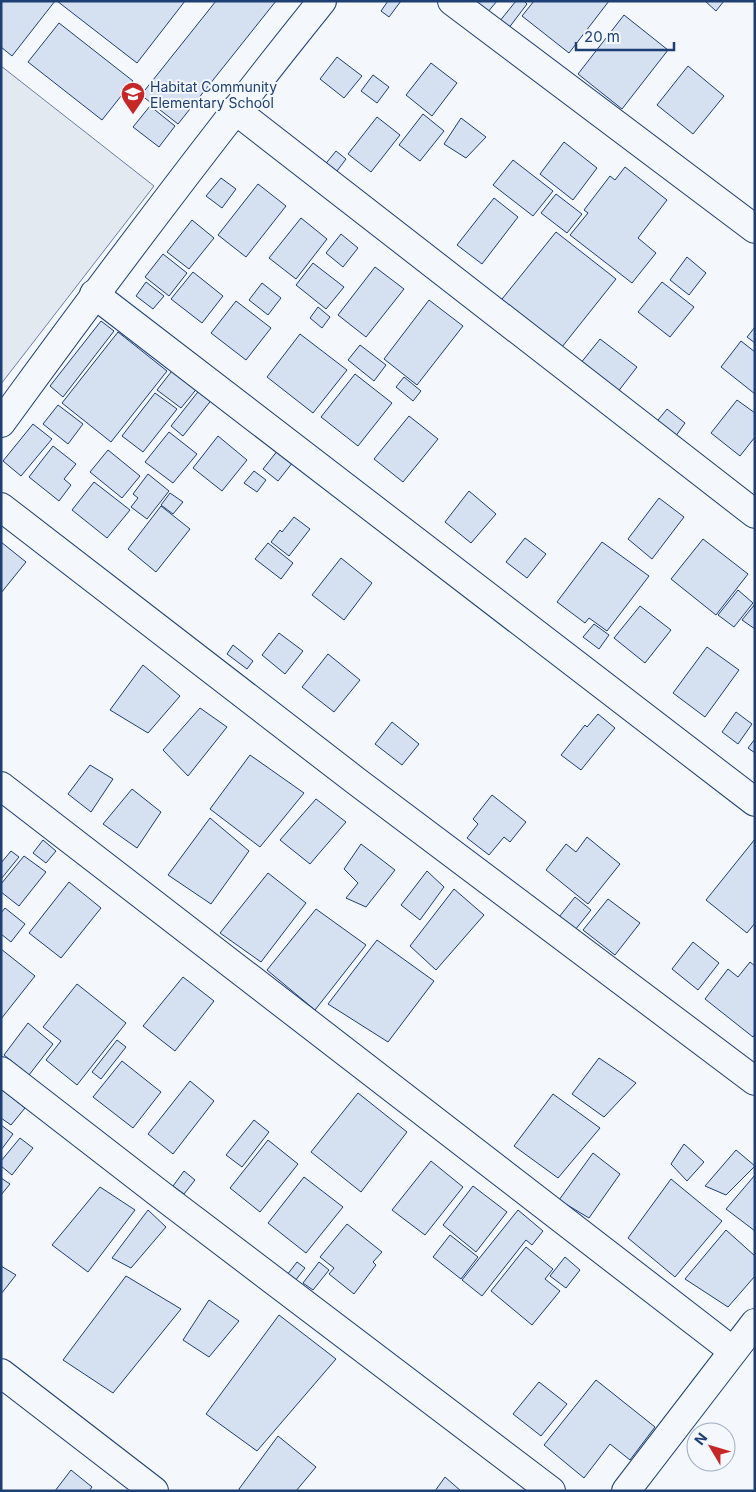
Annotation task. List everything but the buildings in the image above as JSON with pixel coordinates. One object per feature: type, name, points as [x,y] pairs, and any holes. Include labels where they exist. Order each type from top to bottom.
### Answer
[{"type":"street","points":[[1,424],[94,294],[235,110],[322,1]]},
{"type":"street","points":[[452,1],[755,229]]},
{"type":"street","points":[[235,110],[755,514]]},
{"type":"street","points":[[94,294],[755,802]]},
{"type":"street","points":[[1,507],[356,781],[755,1081]]},
{"type":"street","points":[[1,786],[733,1351]]},
{"type":"street","points":[[1,1071],[161,1195],[552,1491]]},
{"type":"street","points":[[626,1491],[755,1323]]},
{"type":"street","points":[[1,1373],[154,1491]]},
{"type":"shaded area","points":[[1,66],[154,186],[1,384]]},
{"type":"place","name":"Habitat Community Elementary School","points":[[133,115]]}]
